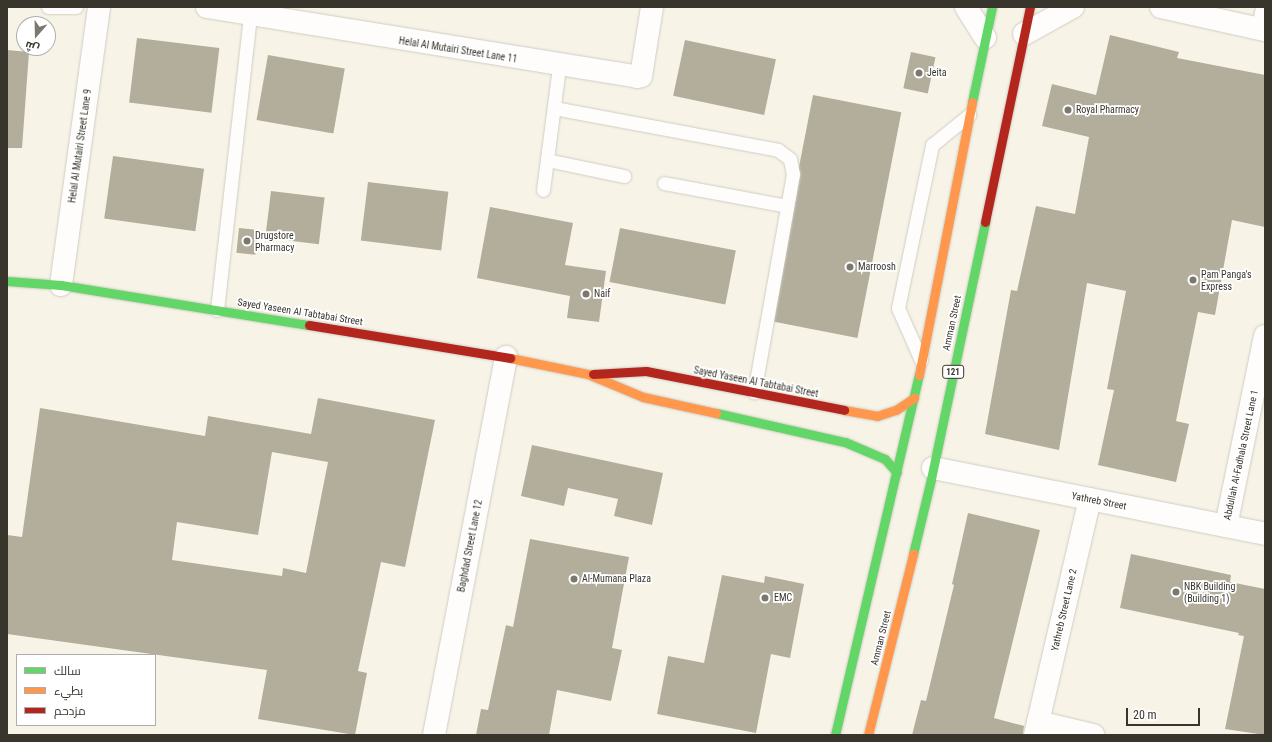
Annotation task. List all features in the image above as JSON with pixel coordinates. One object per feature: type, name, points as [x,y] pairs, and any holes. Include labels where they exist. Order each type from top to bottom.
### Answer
[{"type":"main road","points":[[834,735],[898,473],[922,362],[969,115],[992,7]]},
{"type":"main road","name":"Amman Street","points":[[868,735],[933,468],[1030,7]]},
{"type":"main road","name":"Sayed Yaseen Al Tabtabai Street","points":[[7,281],[61,285],[506,357],[588,374],[643,397],[845,442],[885,459],[898,473]]},
{"type":"main road","name":"Sayed Yaseen Al Tabtabai Street","points":[[588,374],[646,371],[877,416],[896,410],[914,398]]},
{"type":"street","name":"Helal Al Mutairi Street Lane 9","points":[[61,285],[99,7]]},
{"type":"street","name":"Helal Al Mutairi Street Lane 11","points":[[207,7],[559,66],[636,77],[640,76],[652,7]]},
{"type":"street","points":[[966,7],[986,38]]},
{"type":"street","points":[[1024,34],[1073,7]]},
{"type":"street","points":[[1161,7],[1208,12],[1262,29]]},
{"type":"street","name":"Abdullah Al-Fadhala Street Lane 1","points":[[1226,526],[1265,337]]},
{"type":"street","name":"Baghdad Street Lane 12","points":[[434,735],[506,357]]},
{"type":"street","name":"Yathreb Street","points":[[933,468],[1265,534]]},
{"type":"street","name":"Yathreb Street Lane 2","points":[[1090,499],[1037,728],[1093,735]]},
{"type":"lane","points":[[48,7],[76,7]]},
{"type":"lane","points":[[1262,7],[1262,29]]},
{"type":"lane","points":[[217,310],[250,15]]},
{"type":"lane","points":[[543,190],[559,66]]},
{"type":"lane","points":[[554,108],[778,150],[785,153],[793,166],[754,393]]},
{"type":"lane","points":[[922,362],[898,308],[932,145],[969,115]]},
{"type":"lane","points":[[547,160],[624,176]]},
{"type":"lane","points":[[664,183],[787,206]]},
{"type":"building","points":[[1110,35],[1179,52],[1177,58],[1265,75],[1265,227],[1232,220],[1215,315],[1198,312],[1176,421],[1189,424],[1176,482],[1098,465],[1114,390],[1107,389],[1126,291],[1087,283],[1059,450],[985,434],[1011,290],[1017,291],[1036,206],[1075,214],[1089,137],[1042,126],[1052,84],[1096,95]]},
{"type":"building","points":[[137,38],[219,48],[211,113],[129,103]]},
{"type":"building","points":[[685,40],[776,59],[764,115],[673,96]]},
{"type":"building","points":[[7,50],[16,51],[16,56],[29,56],[22,148],[7,148]]},
{"type":"building","name":"Jeita","points":[[911,52],[935,57],[928,93],[903,88]]},
{"type":"building","points":[[268,55],[345,69],[333,134],[257,120]]},
{"type":"building","points":[[813,95],[901,112],[857,338],[769,321]]},
{"type":"building","points":[[113,156],[204,169],[195,231],[104,218]]},
{"type":"building","points":[[368,182],[448,192],[441,250],[361,241]]},
{"type":"building","points":[[271,191],[325,198],[319,244],[265,238]]},
{"type":"building","points":[[490,207],[573,223],[565,265],[606,271],[599,322],[567,318],[570,296],[477,278]]},
{"type":"building","name":"Drugstore Pharmacy","points":[[239,228],[258,230],[255,255],[236,253]]},
{"type":"building","points":[[620,228],[736,251],[725,305],[610,282]]},
{"type":"building","points":[[318,398],[435,420],[405,567],[381,562],[358,671],[367,673],[355,735],[258,719],[267,670],[7,634],[7,535],[22,537],[40,408],[205,436],[208,416],[311,434]],"holes":[[[272,452],[328,462],[306,573],[283,568],[282,576],[172,560],[177,522],[258,535]]]},
{"type":"building","points":[[532,445],[663,473],[652,525],[614,516],[618,499],[568,488],[564,506],[521,496]]},
{"type":"building","points":[[968,513],[1040,530],[994,718],[1024,726],[1023,735],[912,735],[921,700],[926,701],[954,585],[952,584]]},
{"type":"building","points":[[530,539],[629,557],[612,648],[622,650],[611,701],[557,690],[549,735],[476,735],[481,709],[488,710],[506,625],[513,627]]},
{"type":"building","points":[[1131,554],[1231,575],[1230,582],[1265,589],[1265,735],[1225,729],[1244,636],[1238,635],[1239,633],[1120,608]]},
{"type":"building","points":[[722,575],[764,583],[765,576],[804,584],[790,658],[771,654],[756,733],[657,714],[668,656],[704,663]]},
{"type":"traffic: fast","points":[[972,102],[992,7]]},
{"type":"traffic: fast","points":[[913,554],[931,479],[985,222]]},
{"type":"traffic: fast","points":[[7,281],[61,285],[309,325]]},
{"type":"traffic: fast","points":[[835,735],[919,375]]},
{"type":"traffic: fast","points":[[716,413],[845,442],[885,459],[897,473]]},
{"type":"traffic: slow","points":[[919,375],[972,102]]},
{"type":"traffic: slow","points":[[510,358],[588,374],[643,397],[716,413]]},
{"type":"traffic: slow","points":[[844,410],[877,416],[896,410],[914,398]]},
{"type":"traffic: slow","points":[[868,735],[913,554]]},
{"type":"traffic: jam","points":[[985,222],[1030,7]]},
{"type":"traffic: jam","points":[[309,325],[510,358]]},
{"type":"traffic: jam","points":[[593,374],[646,371],[844,410]]},
{"type":"place","name":"Jeita","points":[[919,73]]},
{"type":"place","name":"Royal Pharmacy","points":[[1068,110]]},
{"type":"place","name":"Drugstore Pharmacy","points":[[247,241]]},
{"type":"place","name":"Marroosh","points":[[850,267]]},
{"type":"place","name":"Pam Panga's Express","points":[[1193,280]]},
{"type":"place","name":"Naif","points":[[586,294]]},
{"type":"place","name":"Al-Mumana Plaza","points":[[574,579]]},
{"type":"place","name":"NBK Building (Building 1)","points":[[1176,592]]},
{"type":"place","name":"EMC","points":[[765,598]]}]
